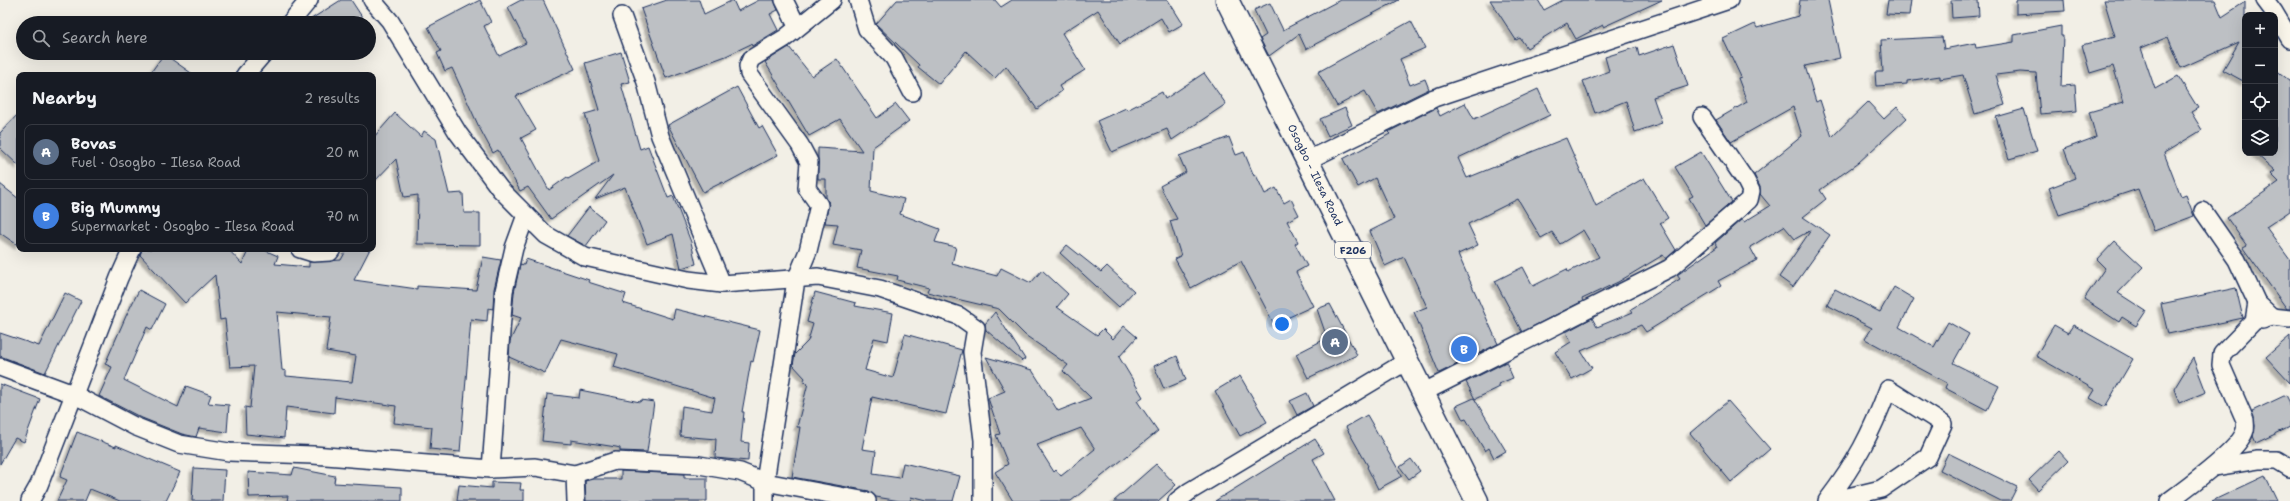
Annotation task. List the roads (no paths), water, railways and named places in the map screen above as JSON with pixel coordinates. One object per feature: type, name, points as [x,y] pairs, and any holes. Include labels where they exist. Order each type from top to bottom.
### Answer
[{"type":"main road","name":"Osogbo - Ilesa Road","points":[[1227,0],[1407,361],[1424,392],[1477,501]]},
{"type":"street","points":[[296,16],[309,0]]},
{"type":"street","points":[[372,0],[390,21],[440,105],[477,161],[500,189],[546,235],[585,256],[688,280],[722,284],[796,280],[818,277],[880,290],[959,316],[976,328],[972,352],[983,440],[982,501]]},
{"type":"street","points":[[784,0],[797,26]]},
{"type":"street","points":[[765,501],[765,482],[796,280],[808,251],[819,205],[807,188],[808,162],[800,145],[749,74],[748,66],[751,59],[785,38],[797,26],[832,0]]},
{"type":"street","points":[[858,0],[867,29],[894,58],[912,92]]},
{"type":"street","points":[[1308,160],[1434,98],[1729,0]]},
{"type":"street","points":[[2264,0],[2274,12],[2290,39]]},
{"type":"street","points":[[622,16],[646,82],[660,136],[722,284]]},
{"type":"street","points":[[248,72],[258,60]]},
{"type":"street","points":[[1424,392],[1670,268],[1749,200],[1751,191],[1746,181],[1702,116]]},
{"type":"street","points":[[2203,211],[2237,260],[2257,303],[2272,318]]},
{"type":"street","points":[[491,469],[504,292],[514,248],[526,215]]},
{"type":"street","points":[[808,251],[817,264],[818,277]]},
{"type":"street","points":[[30,501],[38,485],[119,278],[131,252]]},
{"type":"street","points":[[314,252],[323,254],[330,252]]},
{"type":"street","points":[[2169,501],[2214,467],[2242,436],[2245,430],[2245,420],[2221,365],[2221,359],[2222,354],[2254,321],[2257,303]]},
{"type":"street","points":[[2254,321],[2272,318],[2290,319]]},
{"type":"street","points":[[1177,501],[1190,491],[1407,361]]},
{"type":"street","points":[[0,368],[73,394],[134,426],[179,444],[228,452],[351,458],[491,469],[535,467],[575,474],[615,460],[652,461],[706,466],[740,472],[765,482],[868,501]]},
{"type":"street","points":[[1827,501],[1850,471],[1872,432],[1888,389],[1943,424],[1928,457],[1881,489],[1831,501]]},
{"type":"street","points":[[2214,467],[2258,460],[2276,460],[2286,463]]},
{"type":"street","points":[[575,474],[576,501]]},
{"type":"place","name":"Bovas","points":[[1335,342]]},
{"type":"place","name":"Big Mummy","points":[[1464,349]]}]
